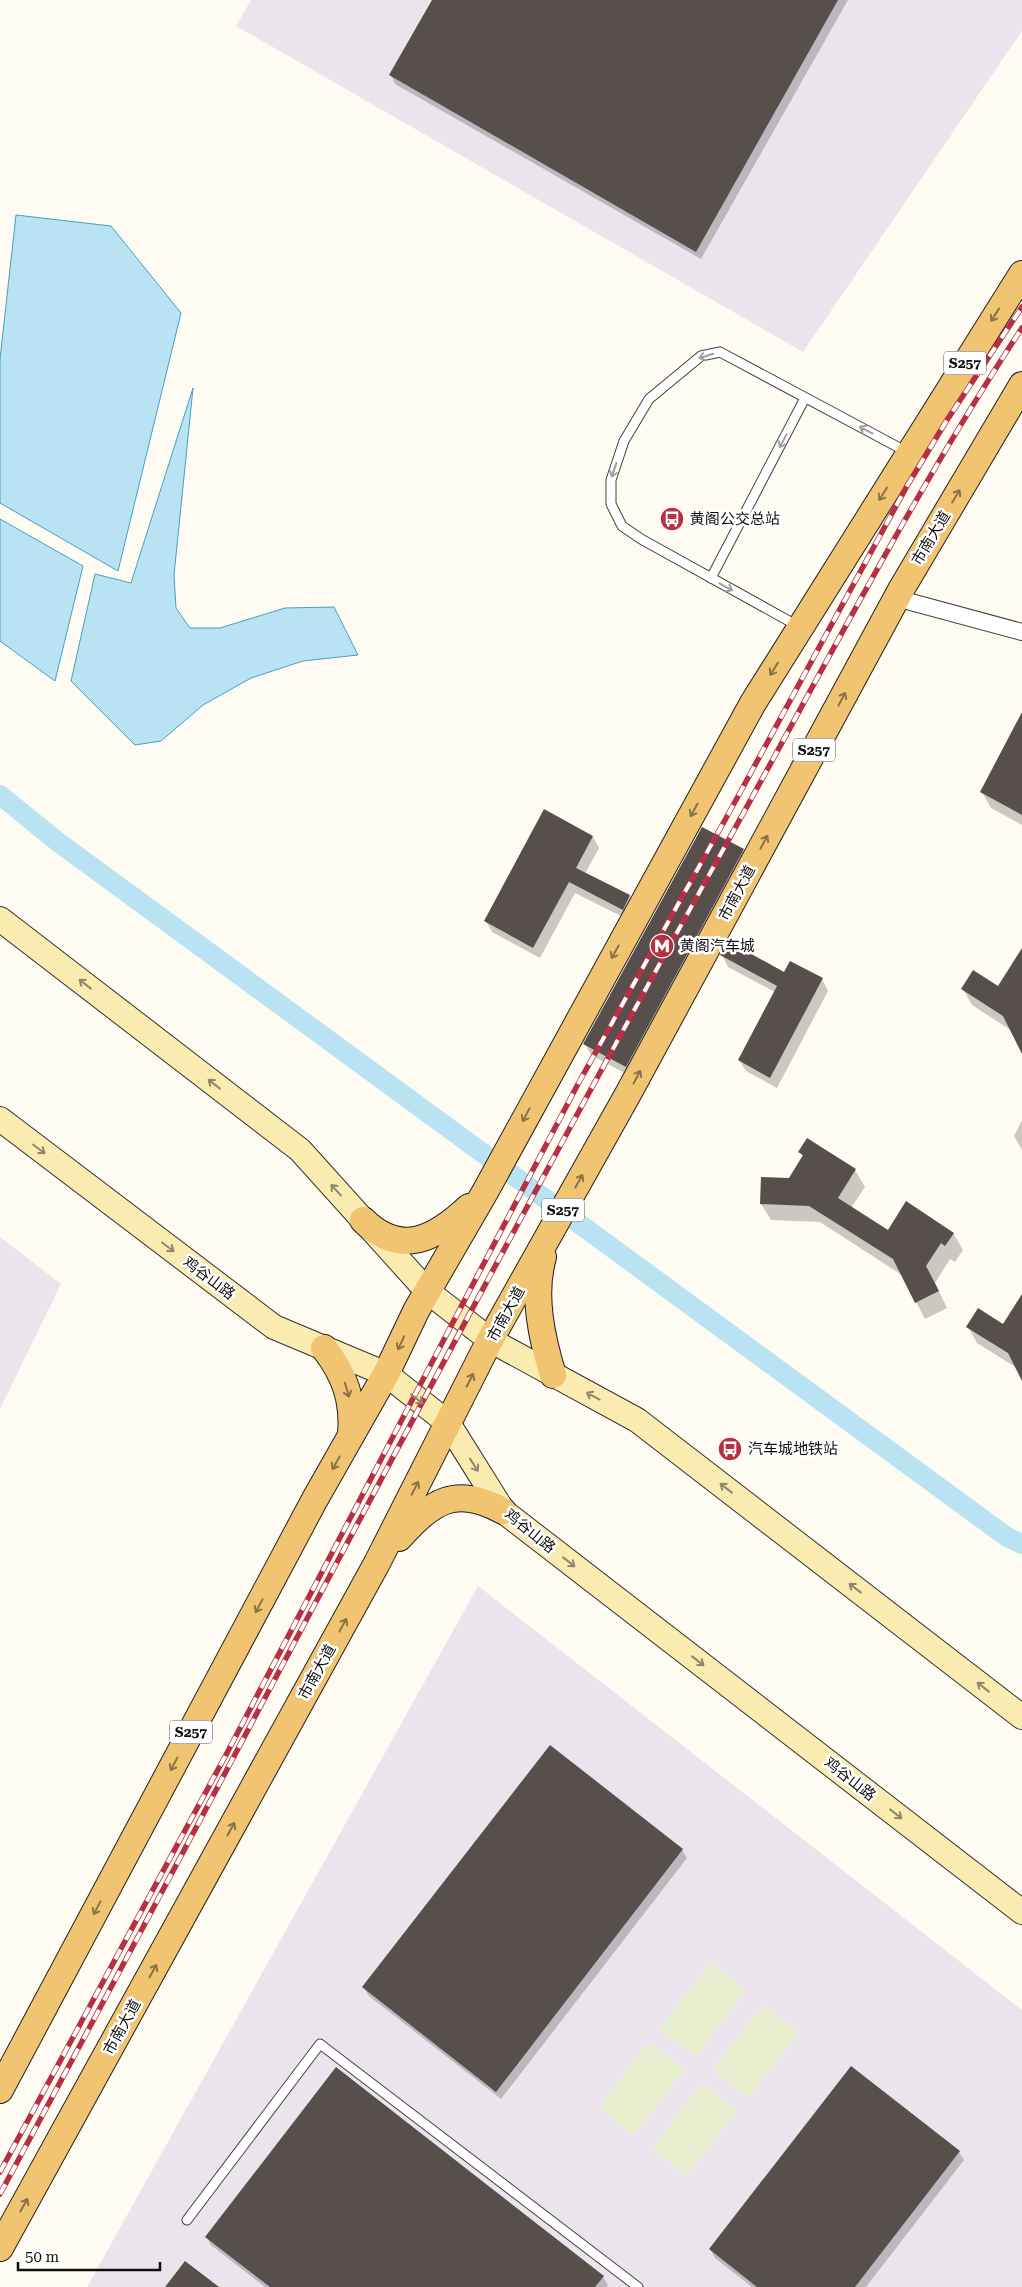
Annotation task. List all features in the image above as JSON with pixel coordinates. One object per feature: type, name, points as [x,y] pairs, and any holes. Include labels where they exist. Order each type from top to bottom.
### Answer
[{"type":"main road","name":"S257","points":[[0,2090],[350,1437],[386,1374],[427,1291],[485,1192],[752,703],[1022,274]]},
{"type":"main road","name":"市南大道","points":[[0,2248],[377,1563],[490,1340],[614,1120],[896,598],[1022,385]]},
{"type":"main road","points":[[0,919],[300,1150],[427,1291],[490,1340],[637,1420],[1022,1717]]},
{"type":"main road","name":"鸡谷山路","points":[[0,1120],[274,1327],[386,1374],[448,1423],[503,1511],[1022,1912]]},
{"type":"main road","points":[[363,1220],[374,1232],[388,1239],[404,1242],[420,1240],[453,1222],[485,1192]]},
{"type":"main road","points":[[550,1234],[542,1262],[539,1292],[545,1348],[554,1375]]},
{"type":"main road","points":[[324,1348],[336,1363],[345,1380],[352,1418],[350,1437]]},
{"type":"main road","points":[[377,1563],[423,1513],[437,1504],[454,1499],[471,1498],[488,1503],[503,1511]]},
{"type":"street","points":[[896,598],[1022,632]]},
{"type":"lane","points":[[800,627],[622,526],[610,504],[611,480],[624,441],[650,399],[701,356],[720,352],[909,453]]},
{"type":"lane","points":[[711,578],[805,398]]},
{"type":"lane","points":[[187,2220],[320,2044],[638,2287]]},
{"type":"shaded area","points":[[251,0],[1022,0],[1022,31],[803,352],[236,26]]},
{"type":"shaded area","points":[[0,1237],[61,1284],[0,1409]]},
{"type":"shaded area","points":[[478,1586],[1022,2010],[1022,2287],[87,2287]]},
{"type":"green space","points":[[711,1963],[746,1991],[696,2056],[660,2029]]},
{"type":"green space","points":[[763,2005],[799,2032],[748,2098],[713,2070]]},
{"type":"green space","points":[[649,2042],[685,2069],[634,2135],[599,2107]]},
{"type":"green space","points":[[702,2083],[737,2111],[687,2176],[652,2149]]},
{"type":"water","points":[[16,215],[111,226],[181,313],[118,571],[0,503],[0,359]]},
{"type":"water","points":[[193,388],[174,575],[176,608],[190,628],[220,628],[285,608],[334,607],[358,655],[303,661],[251,678],[203,705],[161,741],[135,745],[71,681],[95,574],[131,583]]},
{"type":"water","points":[[0,519],[83,566],[55,681],[0,641]]},
{"type":"building","points":[[432,0],[838,0],[696,252],[389,75]]},
{"type":"building","points":[[1022,712],[1022,815],[980,792]]},
{"type":"building","points":[[544,809],[593,836],[576,868],[630,895],[623,910],[569,882],[533,948],[484,921]]},
{"type":"building","points":[[702,827],[744,849],[626,1067],[583,1044]]},
{"type":"building","points":[[728,941],[784,972],[790,961],[823,978],[770,1078],[738,1060],[777,986],[720,955]]},
{"type":"building","points":[[1022,948],[1022,1054],[1003,1016],[961,989],[973,970],[998,986]]},
{"type":"building","points":[[807,1138],[856,1169],[838,1198],[888,1230],[906,1201],[954,1233],[945,1246],[941,1243],[926,1266],[939,1291],[915,1303],[893,1259],[809,1206],[760,1204],[761,1177],[789,1178],[803,1155],[798,1152]]},
{"type":"building","points":[[1022,1294],[1022,1381],[1008,1353],[966,1327],[978,1308],[1003,1324]]},
{"type":"building","points":[[550,1745],[683,1849],[496,2092],[362,1987]]},
{"type":"building","points":[[851,2066],[960,2151],[855,2287],[757,2287],[709,2249]]},
{"type":"building","points":[[336,2067],[604,2276],[595,2287],[270,2287],[205,2237]]},
{"type":"building","points":[[185,2261],[219,2287],[165,2287]]},
{"type":"waterway","points":[[0,795],[58,842],[1007,1537],[1022,1544]]},
{"type":"railway","points":[[0,2172],[227,1753],[578,1084],[730,811],[907,486],[947,420],[1022,307]]},
{"type":"railway","points":[[0,2194],[443,1363],[623,1031],[901,527],[980,393],[1022,328]]},
{"type":"place","name":"黄阁公交总站","points":[[672,519]]},
{"type":"place","name":"黄阁汽车城","points":[[662,946]]},
{"type":"place","name":"汽车城地铁站","points":[[730,1449]]}]
